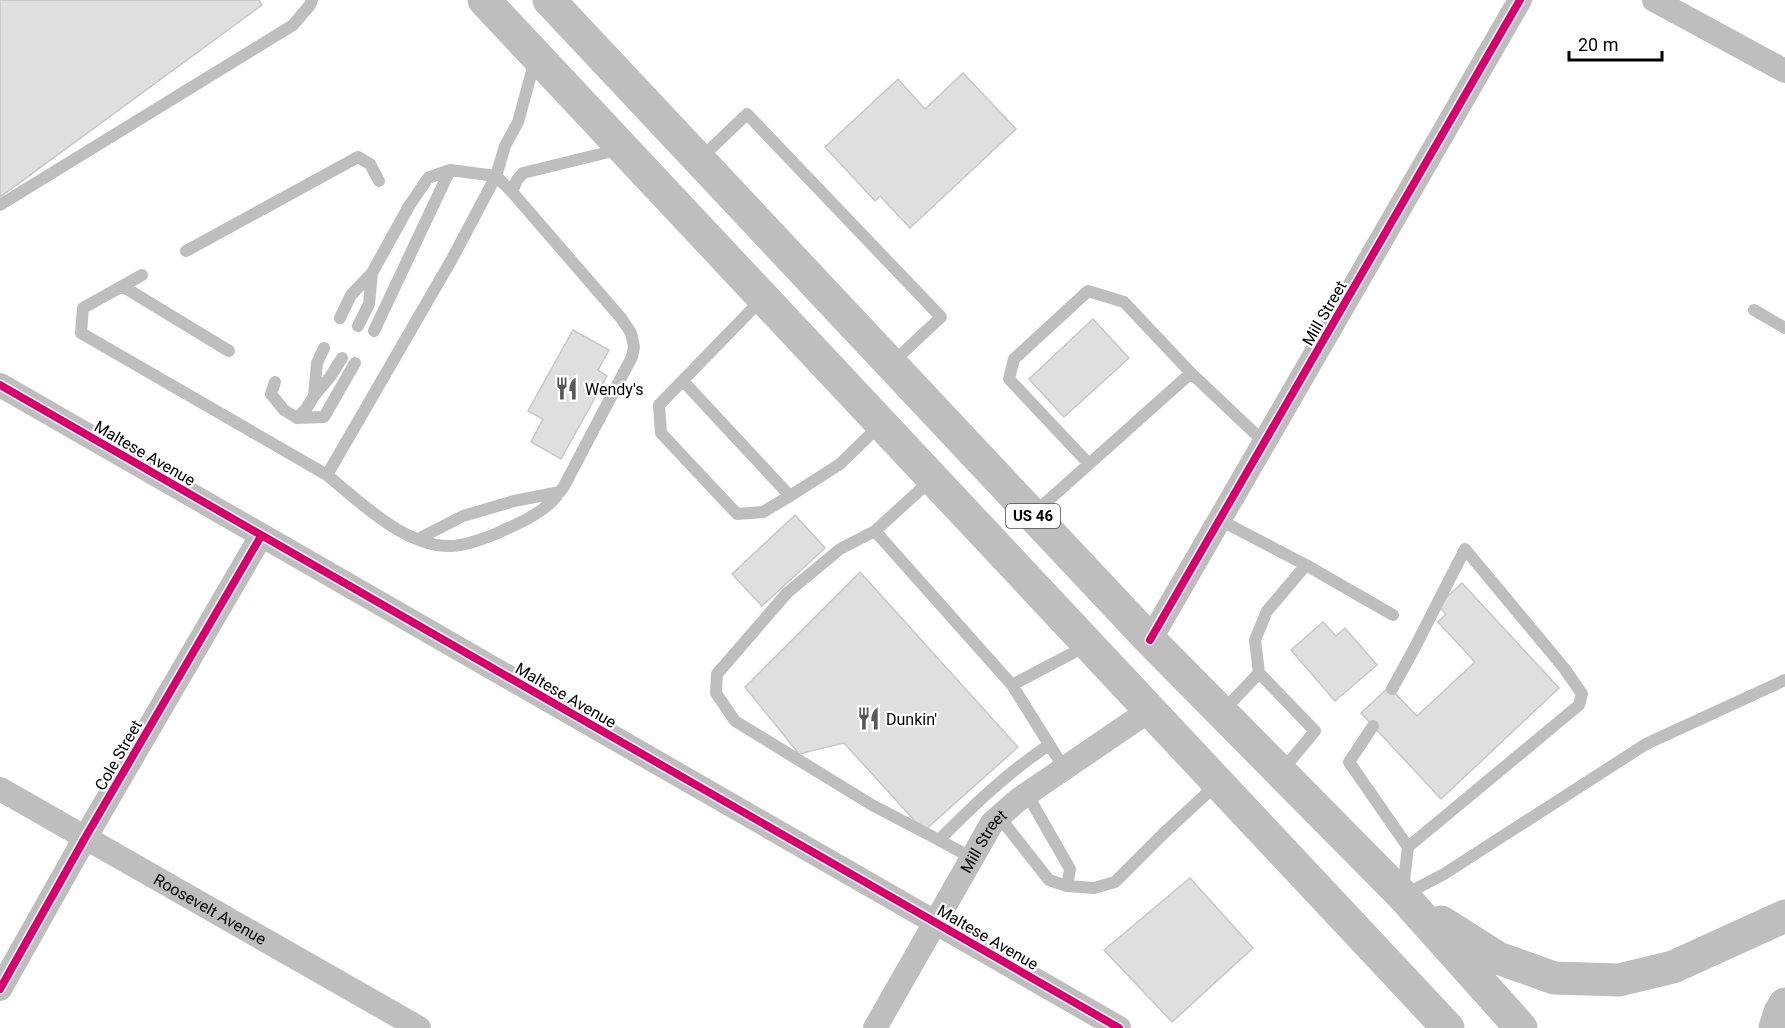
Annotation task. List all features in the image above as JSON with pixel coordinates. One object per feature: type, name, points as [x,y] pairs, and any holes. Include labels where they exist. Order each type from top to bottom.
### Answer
[{"type":"highway","name":"US 46","points":[[484,0],[1448,1028]]},
{"type":"highway","name":"US 46","points":[[549,0],[1150,640],[1403,896],[1521,1028]]},
{"type":"highway","points":[[1403,896],[1498,958],[1554,978],[1620,980],[1673,967],[1785,916]]},
{"type":"highway","points":[[1775,1028],[1785,1004]]},
{"type":"street","name":"Mill Street","points":[[1150,640],[1520,0]]},
{"type":"street","points":[[1654,0],[1785,71]]},
{"type":"street","name":"Maltese Avenue","points":[[0,385],[1119,1028]]},
{"type":"street","name":"Cole Street","points":[[0,988],[261,536]]},
{"type":"street","name":"Mill Street","points":[[875,1028],[992,823],[1018,800],[1150,710]]},
{"type":"street","name":"Roosevelt Avenue","points":[[0,789],[419,1028]]},
{"type":"lane","points":[[0,205],[293,25],[312,0]]},
{"type":"lane","points":[[327,475],[446,270],[496,176],[506,146],[518,122],[536,56]]},
{"type":"lane","points":[[699,160],[747,114],[941,316],[891,364]]},
{"type":"lane","points":[[512,192],[523,173],[623,148]]},
{"type":"lane","points":[[186,252],[358,157],[370,164],[379,182]]},
{"type":"lane","points":[[374,332],[450,170]]},
{"type":"lane","points":[[142,275],[83,308],[81,333],[327,475],[390,527],[429,543],[451,546],[492,535],[524,521],[550,504],[563,488],[632,357],[634,347],[632,333],[614,310],[496,176],[450,170],[428,178],[409,206],[372,273],[351,295],[340,318]]},
{"type":"lane","points":[[358,326],[369,304],[372,273]]},
{"type":"lane","points":[[122,286],[228,351]]},
{"type":"lane","points":[[1089,464],[1009,379],[1014,359],[1088,291],[1125,302],[1191,373],[1264,443]]},
{"type":"lane","points":[[763,298],[659,405],[661,433],[737,514],[763,512],[790,496],[840,464],[881,424]]},
{"type":"lane","points":[[1754,310],[1785,327]]},
{"type":"lane","points":[[314,396],[317,363],[324,348]]},
{"type":"lane","points":[[297,418],[330,378],[342,358]]},
{"type":"lane","points":[[276,382],[271,394],[284,410],[297,418],[324,417],[355,363]]},
{"type":"lane","points":[[1032,515],[1191,373]]},
{"type":"lane","points":[[683,381],[790,496]]},
{"type":"lane","points":[[933,479],[874,531],[840,549],[787,593],[717,674],[716,693],[735,721],[872,806],[972,858]]},
{"type":"lane","points":[[418,539],[463,516],[514,501],[560,492]]},
{"type":"lane","points":[[1220,520],[1306,565],[1393,615]]},
{"type":"lane","points":[[874,531],[1012,685],[1064,768]]},
{"type":"lane","points":[[1392,689],[1465,549],[1582,694],[1579,705],[1408,847]]},
{"type":"lane","points":[[1280,773],[1316,731],[1259,673],[1255,640],[1267,611],[1306,565]]},
{"type":"lane","points":[[1012,685],[1089,645]]},
{"type":"lane","points":[[1221,713],[1259,673]]},
{"type":"lane","points":[[1403,896],[1444,874],[1646,744],[1785,680]]},
{"type":"lane","points":[[1373,726],[1349,762],[1408,847],[1403,896]]},
{"type":"lane","points":[[939,840],[1022,763],[1049,745]]},
{"type":"lane","points":[[1000,818],[1049,880],[1066,886],[1094,888],[1115,882],[1218,783]]},
{"type":"lane","points":[[1027,794],[1070,868],[1066,886]]},
{"type":"building","points":[[0,0],[259,0],[262,5],[0,197]]},
{"type":"building","points":[[963,73],[1016,129],[910,228],[880,196],[875,201],[825,147],[898,79],[925,109]]},
{"type":"building","points":[[1093,319],[1129,358],[1064,417],[1029,379]]},
{"type":"building","points":[[573,330],[609,350],[598,370],[607,376],[561,459],[531,442],[543,419],[528,411]]},
{"type":"building","points":[[795,515],[825,548],[762,606],[732,574]]},
{"type":"building","points":[[860,572],[1018,747],[924,831],[844,743],[799,754],[745,687]]},
{"type":"building","points":[[1462,583],[1559,688],[1441,799],[1361,713],[1389,687],[1417,716],[1475,662],[1438,622],[1446,614],[1438,605]]},
{"type":"building","points":[[1323,622],[1336,636],[1345,628],[1377,665],[1335,701],[1291,650]]},
{"type":"building","points":[[1190,878],[1253,948],[1172,1022],[1104,950]]},
{"type":"cycle path","points":[[1150,640],[1520,0]]},
{"type":"cycle path","points":[[0,385],[1119,1028]]},
{"type":"cycle path","points":[[0,989],[261,536]]},
{"type":"place","name":"Wendy's","points":[[567,389]]},
{"type":"place","name":"Dunkin'","points":[[868,719]]}]
